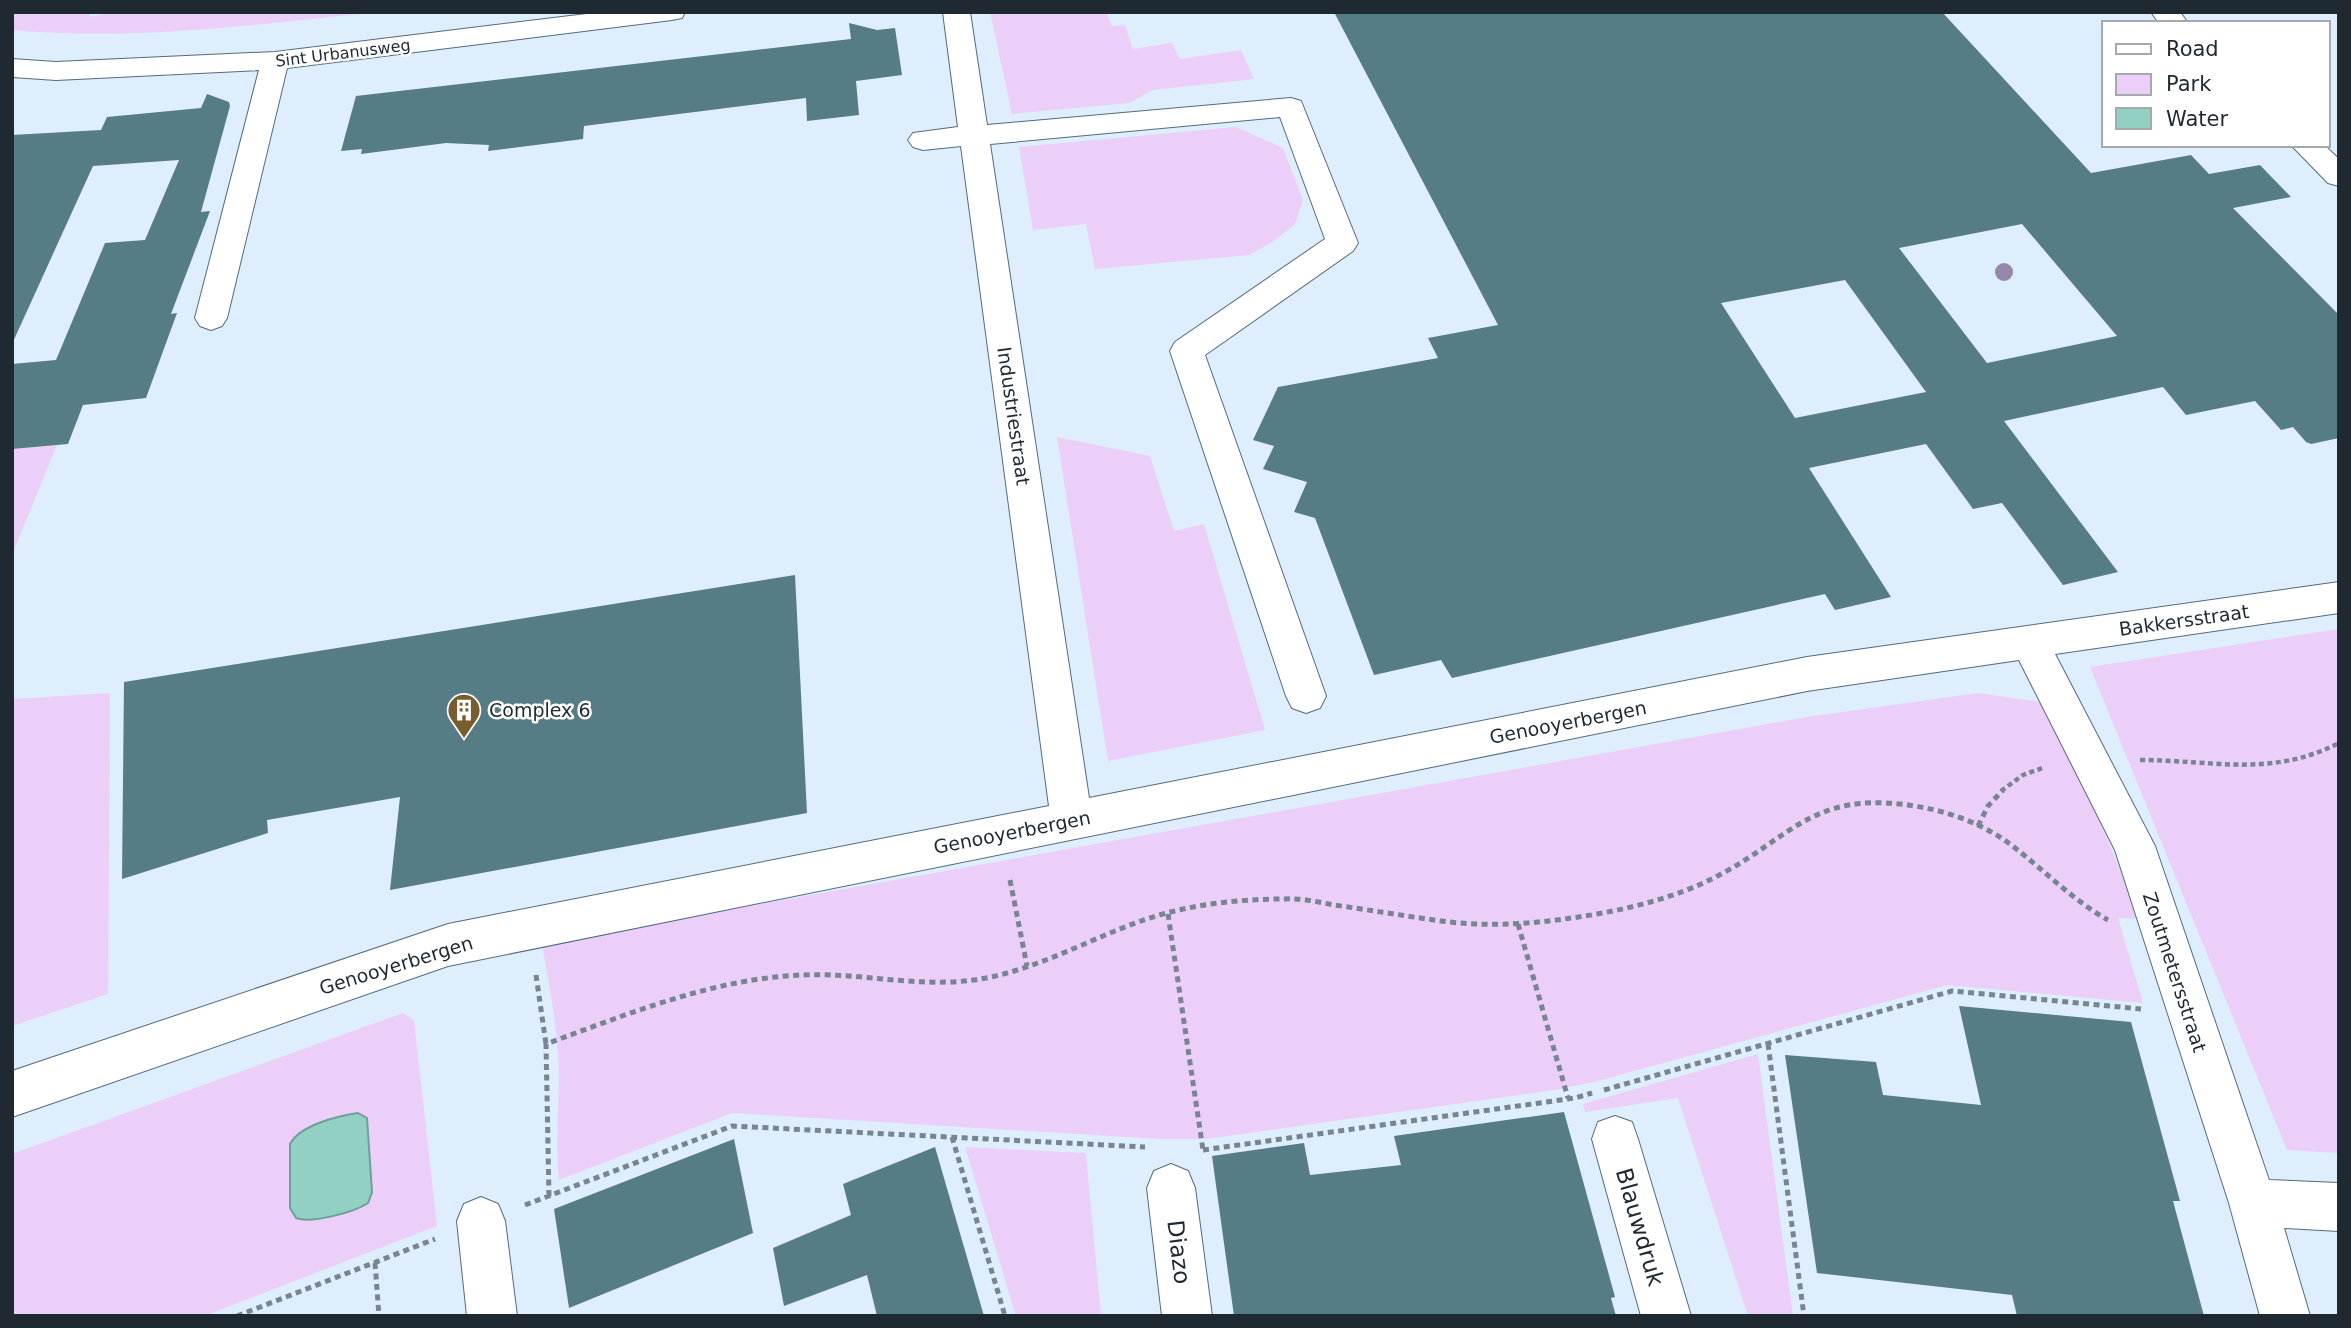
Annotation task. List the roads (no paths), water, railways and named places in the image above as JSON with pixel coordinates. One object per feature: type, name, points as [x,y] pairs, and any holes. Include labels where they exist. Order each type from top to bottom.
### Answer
[{"type":"street","name":"Sint Urbanusweg","points":[[12,68],[56,71],[275,61],[672,12]]},
{"type":"street","name":"Industriestraat","points":[[956,12],[1072,820]]},
{"type":"street","points":[[211,318],[275,61]]},
{"type":"street","points":[[923,140],[1291,107],[1342,243],[1187,351],[1306,696]]},
{"type":"street","points":[[2308,147],[2339,176]]},
{"type":"street","name":"Bakkersstraat","points":[[2029,642],[2339,597]]},
{"type":"street","name":"Genooyerbergen","points":[[12,1094],[447,945],[1807,674],[2029,642]]},
{"type":"street","name":"Zoutmetersstraat","points":[[2029,642],[2134,846],[2253,1203],[2285,1316]]},
{"type":"street","name":"Blauwdruk","points":[[1615,1139],[1666,1316]]},
{"type":"street","name":"Diazo","points":[[1180,1169],[1187,1316]]},
{"type":"street","points":[[2253,1203],[2339,1207]]},
{"type":"street","points":[[481,1221],[492,1316]]},
{"type":"water","points":[[358,1113],[367,1118],[372,1192],[368,1203],[333,1216],[296,1218],[290,1208],[290,1144],[295,1137],[311,1127],[330,1119]]},
{"type":"place","name":"Complex 6","points":[[464,740]]}]
